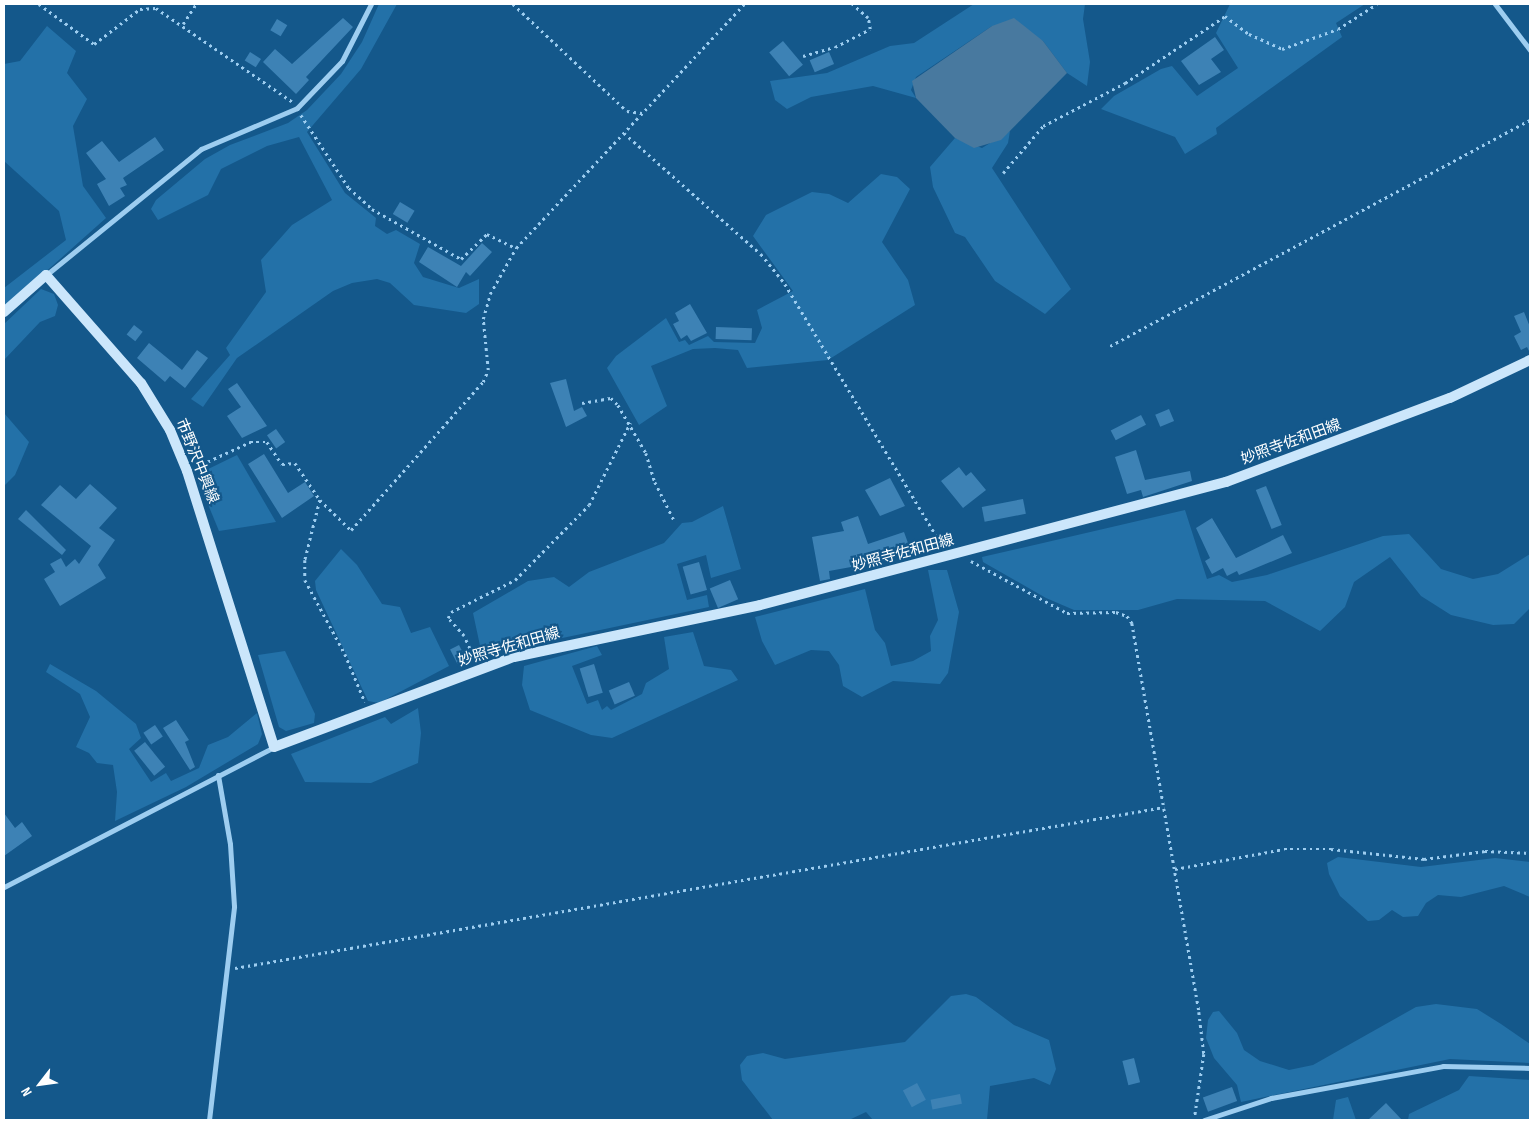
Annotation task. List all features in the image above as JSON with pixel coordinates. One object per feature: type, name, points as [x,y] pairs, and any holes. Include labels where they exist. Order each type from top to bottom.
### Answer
[{"type":"main road","points":[[4,312],[46,274]]},
{"type":"main road","name":"市野沢中興線","points":[[46,274],[141,383],[170,430],[187,471],[274,747]]},
{"type":"main road","name":"妙照寺佐和田線","points":[[274,747],[478,669],[601,637],[760,606],[1235,479],[1450,398],[1530,360]]},
{"type":"street","points":[[46,274],[201,149],[297,108],[342,60],[371,4]]},
{"type":"street","points":[[1495,4],[1530,50]]},
{"type":"street","points":[[4,887],[274,747]]},
{"type":"street","points":[[209,1120],[224,970],[234,906],[230,844],[218,775]]},
{"type":"street","points":[[1204,1120],[1271,1098],[1444,1066],[1530,1068]]},
{"type":"path","points":[[39,4],[94,44],[149,6],[183,24],[290,98],[350,188],[372,209],[461,259],[487,234],[516,248]]},
{"type":"path","points":[[183,24],[196,4]]},
{"type":"path","points":[[513,4],[627,111],[642,113]]},
{"type":"path","points":[[187,471],[259,439],[267,442],[282,464],[296,463],[320,500],[351,530],[483,382],[488,370],[483,319],[490,294],[516,248],[744,4]]},
{"type":"path","points":[[803,56],[835,47],[870,29],[868,18],[852,4]]},
{"type":"path","points":[[1003,173],[1043,126],[1125,83],[1225,16],[1249,34],[1282,49],[1338,29],[1377,4]]},
{"type":"path","points":[[1110,346],[1530,120]]},
{"type":"path","points":[[624,133],[761,254],[785,284],[890,454],[948,557]]},
{"type":"path","points":[[582,403],[611,398],[630,423],[675,522]]},
{"type":"path","points":[[478,669],[464,636],[448,618],[451,612],[514,580],[589,505],[630,423]]},
{"type":"path","points":[[320,500],[305,560],[305,580],[345,654],[368,711]]},
{"type":"path","points":[[963,552],[975,565],[1067,613],[1116,612],[1127,616],[1132,623],[1204,1054],[1195,1120]]},
{"type":"path","points":[[224,970],[1164,807]]},
{"type":"path","points":[[1174,869],[1284,849],[1331,850],[1424,859],[1485,851],[1530,853]]},
{"type":"shaded area","points":[[379,4],[397,4],[361,69],[307,132],[345,193],[376,218],[375,226],[387,234],[396,230],[420,244],[414,263],[423,277],[459,288],[479,279],[479,304],[466,313],[414,305],[390,283],[377,279],[352,283],[333,291],[237,358],[203,407],[191,399],[230,355],[226,348],[266,292],[261,260],[292,225],[332,200],[299,137],[267,146],[221,169],[208,195],[158,220],[151,209],[156,200],[205,159],[230,145],[288,123],[307,110],[341,74],[362,42]]},
{"type":"shaded area","points":[[974,4],[1085,4],[1083,19],[1090,62],[1087,86],[1067,73],[1043,41],[992,26],[916,77],[911,90],[916,98],[873,86],[811,97],[787,109],[775,100],[770,81],[827,73],[890,46],[914,43]]},
{"type":"shaded area","points":[[1230,4],[1365,4],[1336,23],[1342,37],[1216,128],[1217,134],[1185,154],[1175,137],[1101,109],[1114,96],[1161,69],[1172,66],[1197,96],[1238,68],[1216,33]]},
{"type":"shaded area","points":[[1014,18],[1043,41],[1067,73],[1001,140],[974,148],[955,138],[916,98],[912,81],[992,26]]},
{"type":"shaded area","points":[[47,26],[76,51],[67,73],[87,99],[73,126],[83,186],[106,218],[4,309],[4,288],[66,240],[59,211],[4,161],[4,64],[20,61]]},
{"type":"shaded area","points":[[1010,131],[1008,143],[992,168],[1071,289],[1045,314],[995,281],[965,237],[955,233],[933,187],[930,167],[955,138],[982,148]]},
{"type":"shaded area","points":[[881,174],[897,177],[910,189],[882,242],[908,280],[915,305],[828,360],[747,368],[738,350],[715,348],[693,349],[651,366],[667,406],[639,425],[607,368],[616,356],[666,318],[679,342],[685,340],[689,345],[708,336],[714,342],[755,343],[762,328],[757,310],[793,291],[753,236],[766,215],[812,192],[829,194],[848,203]]},
{"type":"shaded area","points":[[41,289],[54,294],[58,305],[55,316],[40,322],[4,360],[4,324]]},
{"type":"shaded area","points":[[4,413],[29,442],[15,475],[4,486]]},
{"type":"shaded area","points":[[237,455],[276,522],[219,531],[198,480],[202,472]]},
{"type":"shaded area","points":[[723,506],[741,569],[711,578],[706,555],[677,564],[687,600],[707,595],[709,607],[482,655],[473,613],[528,581],[554,577],[569,587],[589,572],[664,543],[682,523],[692,522]]},
{"type":"shaded area","points":[[1185,510],[1207,579],[1219,575],[1232,582],[1267,575],[1383,536],[1409,534],[1441,569],[1473,579],[1498,574],[1530,554],[1530,608],[1514,624],[1493,625],[1451,615],[1421,596],[1390,557],[1354,582],[1345,607],[1320,631],[1265,601],[1177,599],[1138,610],[1074,610],[1046,598],[983,562],[982,557]]},
{"type":"shaded area","points":[[341,549],[357,565],[382,604],[400,607],[411,633],[430,627],[449,666],[379,703],[368,701],[316,590],[315,581]]},
{"type":"shaded area","points":[[928,570],[947,570],[959,612],[948,673],[940,684],[893,681],[862,697],[843,686],[839,665],[829,651],[811,650],[775,665],[762,641],[755,617],[865,589],[875,630],[885,643],[891,666],[913,661],[931,651],[930,636],[938,620]]},
{"type":"shaded area","points":[[693,632],[704,666],[731,670],[738,680],[612,738],[591,735],[530,710],[522,685],[524,666],[597,646],[602,655],[572,666],[587,704],[598,700],[602,710],[607,706],[611,710],[642,694],[646,683],[669,669],[664,637]]},
{"type":"shaded area","points":[[285,651],[315,714],[314,723],[286,731],[279,727],[258,655]]},
{"type":"shaded area","points":[[50,664],[96,691],[136,724],[141,738],[129,749],[151,782],[166,773],[171,781],[199,768],[208,745],[228,737],[257,713],[262,734],[258,744],[186,787],[115,821],[117,792],[113,765],[97,763],[89,753],[76,747],[90,717],[80,694],[46,672]]},
{"type":"shaded area","points":[[418,708],[421,733],[418,763],[371,783],[305,782],[291,754],[385,717],[391,724]]},
{"type":"shaded area","points":[[1338,857],[1421,867],[1495,858],[1530,862],[1530,897],[1504,886],[1461,897],[1438,895],[1426,903],[1418,916],[1403,917],[1392,910],[1379,920],[1368,921],[1340,896],[1329,874],[1327,863]]},
{"type":"shaded area","points":[[966,994],[976,997],[1014,1025],[1049,1040],[1056,1069],[1050,1085],[1034,1078],[990,1086],[987,1120],[873,1120],[866,1112],[849,1120],[773,1120],[742,1080],[740,1065],[747,1056],[763,1053],[785,1059],[905,1042],[951,996]]},
{"type":"shaded area","points":[[1436,1004],[1477,1009],[1501,1024],[1530,1044],[1530,1063],[1450,1059],[1241,1102],[1237,1085],[1214,1058],[1206,1038],[1208,1020],[1213,1012],[1219,1011],[1237,1033],[1244,1050],[1260,1061],[1289,1070],[1313,1065],[1416,1007]]},
{"type":"shaded area","points":[[1469,1076],[1530,1080],[1530,1120],[1408,1120],[1409,1114],[1459,1090]]},
{"type":"shaded area","points":[[1348,1097],[1356,1120],[1333,1120],[1336,1100]]},
{"type":"building","points":[[343,18],[353,27],[306,77],[309,80],[296,94],[263,62],[275,49],[292,64]]},
{"type":"building","points":[[277,19],[287,25],[281,36],[270,30]]},
{"type":"building","points":[[1215,37],[1224,50],[1211,59],[1221,72],[1199,85],[1181,61]]},
{"type":"building","points":[[783,41],[803,65],[789,76],[769,53]]},
{"type":"building","points":[[250,52],[261,59],[256,67],[245,60]]},
{"type":"building","points":[[829,52],[834,64],[815,72],[810,60]]},
{"type":"building","points":[[155,137],[164,150],[123,178],[127,185],[120,188],[125,196],[109,206],[97,184],[106,179],[86,153],[102,141],[119,162]]},
{"type":"building","points":[[400,202],[415,211],[407,223],[393,214]]},
{"type":"building","points":[[482,243],[492,252],[470,276],[466,272],[457,287],[419,262],[428,247],[461,266]]},
{"type":"building","points":[[690,304],[707,333],[691,341],[687,335],[681,339],[673,324],[679,321],[675,313]]},
{"type":"building","points":[[1524,312],[1530,327],[1530,353],[1527,347],[1521,350],[1514,336],[1521,332],[1514,316]]},
{"type":"building","points":[[134,325],[143,332],[135,341],[127,334]]},
{"type":"building","points":[[716,327],[752,328],[752,340],[716,339]]},
{"type":"building","points":[[149,343],[182,370],[197,350],[208,358],[185,388],[170,376],[165,382],[137,358]]},
{"type":"building","points":[[566,379],[574,411],[582,407],[587,416],[566,427],[550,383]]},
{"type":"building","points":[[237,383],[267,426],[242,438],[227,416],[241,407],[228,389]]},
{"type":"building","points":[[1169,409],[1174,421],[1160,427],[1155,415]]},
{"type":"building","points":[[1141,415],[1146,425],[1116,440],[1111,430]]},
{"type":"building","points":[[276,429],[285,442],[276,448],[267,435]]},
{"type":"building","points":[[1136,450],[1145,480],[1190,471],[1192,481],[1143,497],[1141,490],[1127,494],[1115,457]]},
{"type":"building","points":[[264,454],[288,493],[305,482],[314,496],[282,518],[248,464]]},
{"type":"building","points":[[959,467],[966,476],[971,472],[986,490],[963,508],[941,481]]},
{"type":"building","points":[[890,478],[905,506],[880,516],[865,490]]},
{"type":"building","points":[[90,484],[117,508],[99,528],[115,540],[98,565],[106,578],[60,606],[44,579],[55,572],[50,564],[61,558],[66,567],[75,559],[79,564],[91,546],[41,505],[60,485],[76,499]]},
{"type":"building","points":[[1266,486],[1282,525],[1272,529],[1256,490]]},
{"type":"building","points":[[1023,499],[1026,514],[985,522],[982,507]]},
{"type":"building","points":[[26,510],[66,550],[62,555],[18,519]]},
{"type":"building","points":[[858,516],[868,544],[904,532],[908,543],[883,551],[886,558],[852,570],[851,567],[829,571],[830,579],[820,581],[812,537],[844,531],[841,522]]},
{"type":"building","points":[[1212,518],[1236,558],[1283,535],[1292,553],[1239,575],[1237,571],[1227,576],[1223,568],[1212,574],[1205,561],[1210,558],[1196,528]]},
{"type":"building","points":[[699,562],[707,590],[691,595],[683,567]]},
{"type":"building","points":[[730,580],[738,599],[718,608],[710,589]]},
{"type":"building","points":[[459,645],[466,659],[457,664],[450,650]]},
{"type":"building","points":[[594,664],[603,693],[588,697],[580,668]]},
{"type":"building","points":[[629,682],[635,696],[615,704],[609,691]]},
{"type":"building","points":[[176,720],[189,740],[185,742],[195,767],[190,770],[163,728]]},
{"type":"building","points":[[155,725],[163,737],[151,744],[143,733]]},
{"type":"building","points":[[145,742],[165,767],[154,776],[134,751]]},
{"type":"building","points":[[4,813],[15,828],[22,822],[32,836],[4,856]]},
{"type":"building","points":[[1134,1058],[1140,1082],[1128,1085],[1122,1061]]},
{"type":"building","points":[[917,1083],[926,1100],[912,1107],[903,1091]]},
{"type":"building","points":[[1232,1087],[1237,1101],[1208,1112],[1203,1098]]},
{"type":"building","points":[[960,1094],[962,1104],[932,1110],[931,1100]]},
{"type":"building","points":[[1386,1103],[1402,1120],[1368,1120]]}]
